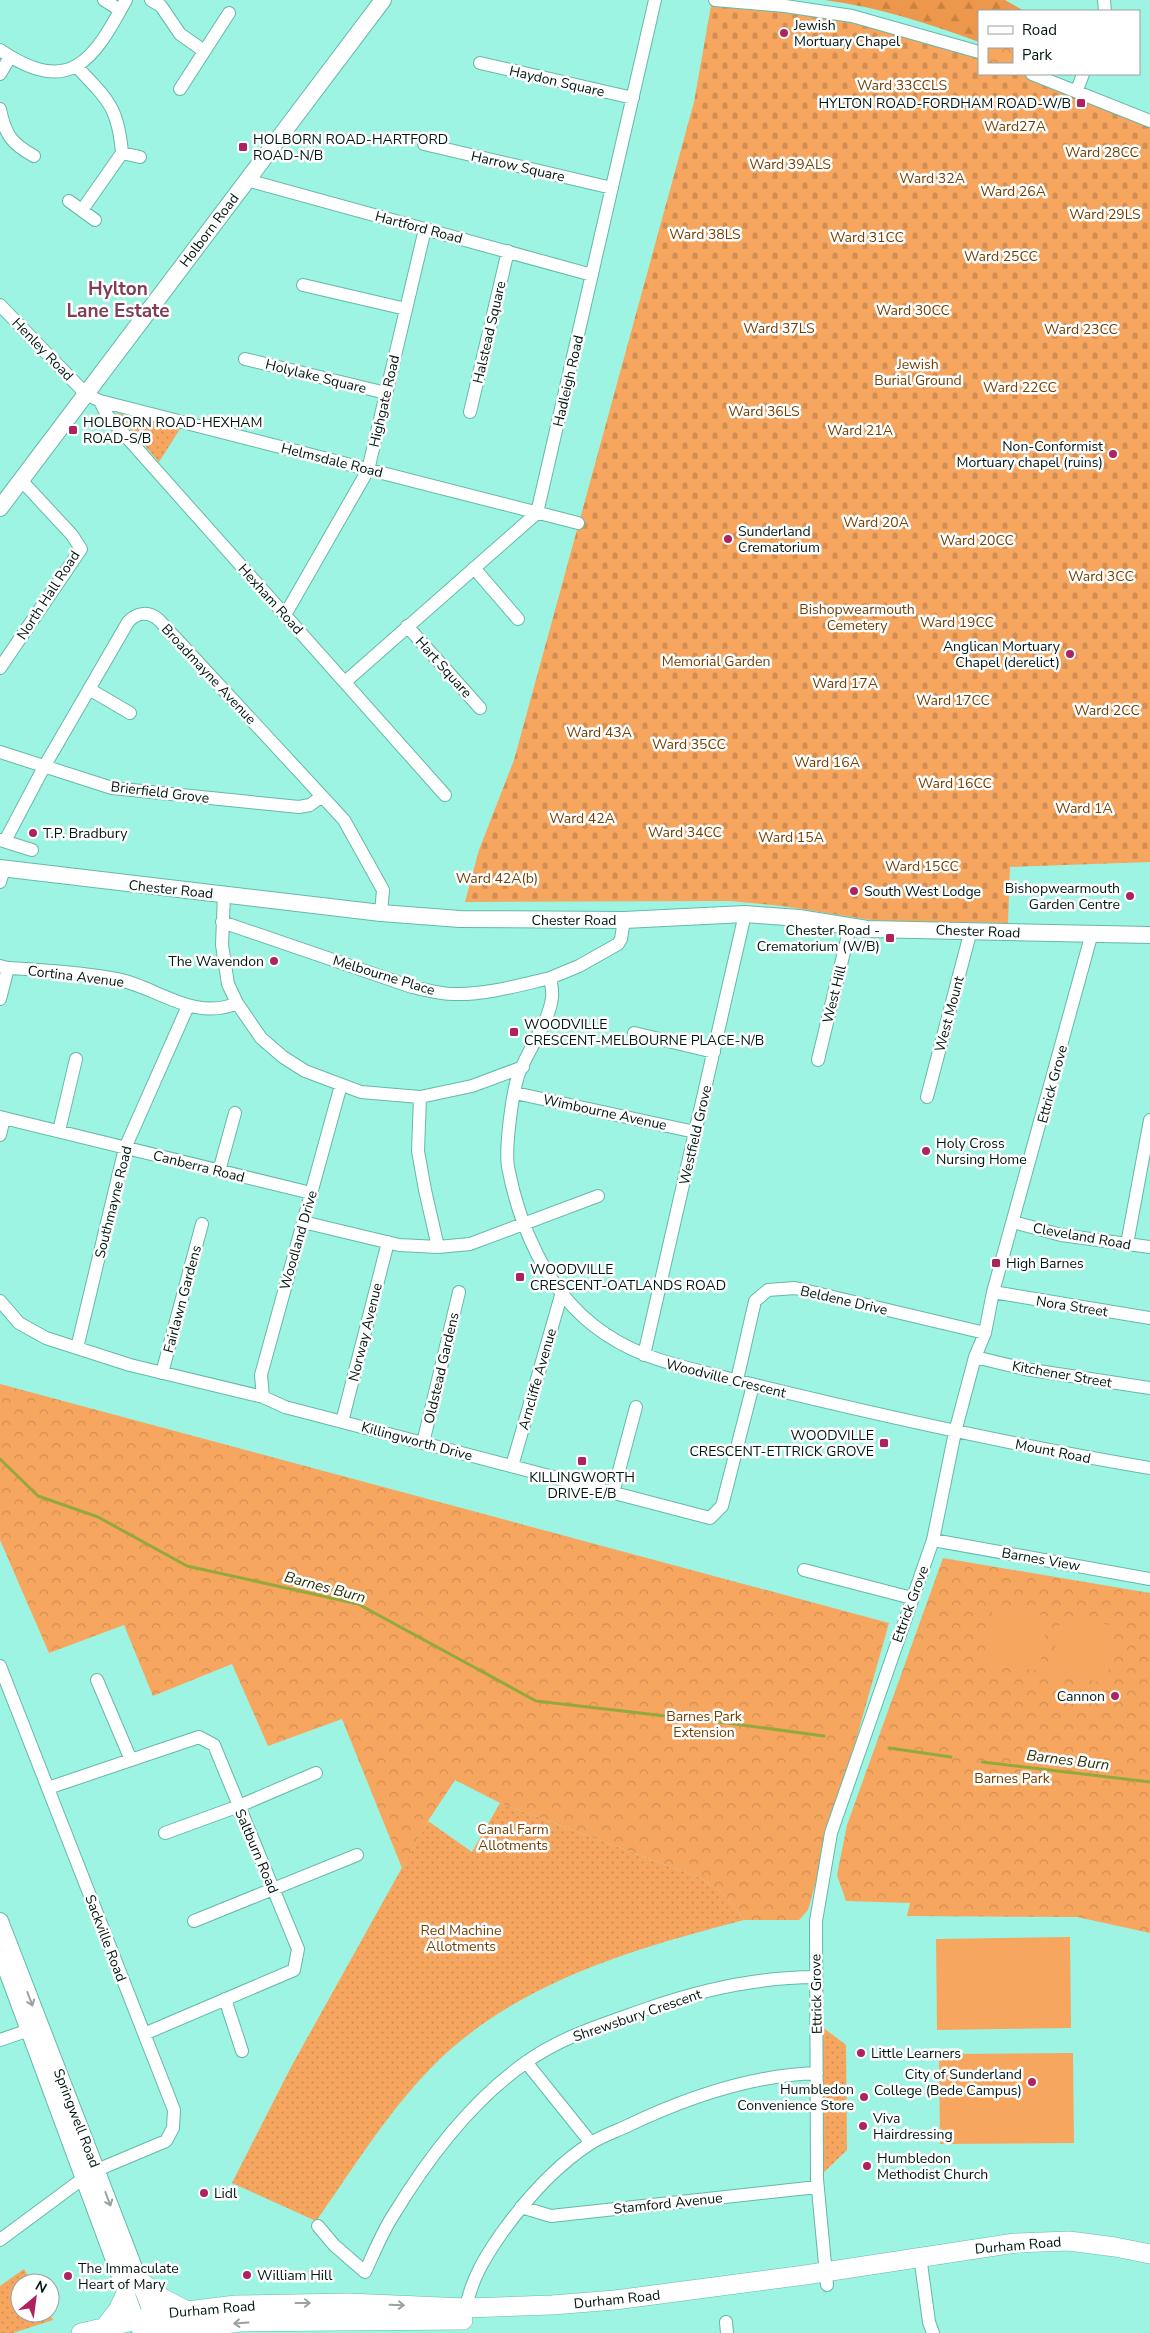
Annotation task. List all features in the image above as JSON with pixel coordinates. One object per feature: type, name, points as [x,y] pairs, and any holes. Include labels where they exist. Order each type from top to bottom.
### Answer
[{"type":"highway","name":"Durham Road","points":[[81,2333],[105,2327],[151,2328],[189,2324],[236,2305],[348,2319],[477,2320],[552,2317],[617,2311],[826,2279],[1015,2243],[1069,2241],[1150,2254]]},
{"type":"highway","name":"Durham Road","points":[[921,2262],[1060,2253],[1116,2259],[1150,2266]]},
{"type":"highway","name":"Durham Road","points":[[348,2319],[466,2308],[552,2305],[615,2300],[826,2279]]},
{"type":"highway","points":[[140,2281],[164,2299],[189,2324]]},
{"type":"highway","points":[[105,2327],[118,2310],[126,2293]]},
{"type":"main road","name":"Holborn Road","points":[[0,508],[21,480],[93,398],[247,180],[383,0]]},
{"type":"main road","name":"Chester Road","points":[[1,873],[224,894],[381,913],[460,919],[624,920],[745,914],[799,918],[850,927],[1150,935]]},
{"type":"main road","name":"Springwell Road","points":[[0,1921],[35,2028],[91,2174],[140,2281],[151,2328]]},
{"type":"main road","name":"Springwell Road","points":[[0,1952],[35,2028]]},
{"type":"main road","name":"Springwell Road","points":[[91,2174],[126,2293],[151,2328]]},
{"type":"street","points":[[0,74],[5,54],[42,71],[60,72],[77,66],[99,47],[123,5],[104,0]]},
{"type":"street","points":[[151,0],[161,6],[180,34],[204,50]]},
{"type":"street","name":"Hadleigh Road","points":[[537,513],[655,0]]},
{"type":"street","points":[[715,0],[785,3],[852,16],[978,52]]},
{"type":"street","points":[[180,89],[229,13]]},
{"type":"street","name":"Haydon Square","points":[[480,63],[633,98]]},
{"type":"street","points":[[77,66],[110,103],[120,128],[122,152],[82,210]]},
{"type":"street","points":[[1035,75],[1150,121]]},
{"type":"street","points":[[1076,90],[1083,75]]},
{"type":"street","points":[[0,109],[3,124],[15,145],[34,156]]},
{"type":"street","name":"Harrow Square","points":[[424,144],[612,188]]},
{"type":"street","points":[[122,152],[140,157]]},
{"type":"street","name":"Hartford Road","points":[[247,180],[592,275]]},
{"type":"street","points":[[68,200],[96,220]]},
{"type":"street","name":"Highgate Road","points":[[285,615],[368,470],[425,229]]},
{"type":"street","name":"Halstead Square","points":[[470,412],[508,251]]},
{"type":"street","points":[[303,285],[406,309]]},
{"type":"street","name":"Henley Road","points":[[0,304],[93,398]]},
{"type":"street","name":"Holylake Square","points":[[245,359],[386,393]]},
{"type":"street","name":"Helmsdale Road","points":[[93,398],[578,523]]},
{"type":"street","name":"Hexham Road","points":[[93,398],[445,795]]},
{"type":"street","name":"North Hall Road","points":[[0,668],[81,549],[72,534],[21,480]]},
{"type":"street","points":[[345,682],[537,513]]},
{"type":"street","points":[[474,568],[518,618]]},
{"type":"street","name":"Broadmayne Avenue","points":[[2,840],[50,765],[90,689],[131,619],[145,614],[155,616],[344,820],[383,890],[381,913]]},
{"type":"street","name":"Hart Square","points":[[407,626],[480,708]]},
{"type":"street","points":[[90,689],[130,713]]},
{"type":"street","name":"Brierfield Grove","points":[[0,752],[31,763],[50,765],[112,788],[299,807],[310,805],[322,796]]},
{"type":"street","points":[[31,763],[35,786]]},
{"type":"street","points":[[2,840],[32,850]]},
{"type":"street","points":[[224,894],[222,922],[224,964],[228,984],[237,1003],[261,1038],[283,1057],[305,1071],[361,1092],[420,1097],[472,1086],[523,1067]]},
{"type":"street","name":"Westfield Grove","points":[[644,1355],[745,914]]},
{"type":"street","points":[[550,978],[579,966],[618,944],[622,939],[624,920]]},
{"type":"street","name":"Melbourne Place","points":[[222,922],[412,987],[434,992],[473,993],[514,987],[550,978]]},
{"type":"street","name":"West Hill","points":[[818,1060],[850,927]]},
{"type":"street","name":"West Mount","points":[[927,1097],[971,930]]},
{"type":"street","name":"Ettrick Grove","points":[[826,2279],[817,2187],[816,1921],[831,1833],[933,1540],[955,1432],[975,1357],[985,1333],[994,1292],[1092,933]]},
{"type":"street","points":[[0,1000],[4,967]]},
{"type":"street","name":"Cortina Avenue","points":[[4,967],[112,978],[135,984],[201,1010],[214,1010],[237,1003]]},
{"type":"street","name":"Woodville Crescent","points":[[550,978],[551,1005],[518,1076],[510,1126],[508,1164],[516,1199],[544,1270],[590,1324],[610,1338],[672,1366],[955,1432]]},
{"type":"street","name":"Southmayne Road","points":[[76,1348],[125,1148],[188,1006]]},
{"type":"street","points":[[634,1032],[714,1052]]},
{"type":"street","points":[[59,1131],[76,1059]]},
{"type":"street","name":"Woodland Drive","points":[[263,1397],[261,1375],[341,1085]]},
{"type":"street","name":"Wimbourne Avenue","points":[[515,1093],[695,1132]]},
{"type":"street","points":[[420,1097],[418,1150],[424,1190],[438,1247]]},
{"type":"street","points":[[219,1171],[235,1113]]},
{"type":"street","points":[[0,1135],[2,1117]]},
{"type":"street","name":"Canberra Road","points":[[2,1117],[311,1193]]},
{"type":"street","points":[[1127,1244],[1150,1120]]},
{"type":"street","points":[[303,1222],[399,1245],[438,1247],[470,1244],[524,1222],[598,1196]]},
{"type":"street","name":"Cleveland Road","points":[[1013,1222],[1061,1235],[1150,1247]]},
{"type":"street","name":"Fairlawn Gardens","points":[[162,1373],[202,1224]]},
{"type":"street","name":"Norway Avenue","points":[[342,1422],[388,1242]]},
{"type":"street","name":"Beldene Drive","points":[[737,1380],[755,1302],[768,1290],[795,1288],[985,1333]]},
{"type":"street","name":"Oldstead Gardens","points":[[423,1443],[459,1292]]},
{"type":"street","name":"Arncliffe Avenue","points":[[512,1466],[562,1292]]},
{"type":"street","name":"Nora Street","points":[[994,1292],[1150,1318]]},
{"type":"street","name":"Killingworth Drive","points":[[0,1301],[19,1323],[46,1338],[76,1348],[162,1373],[263,1397],[285,1407],[710,1518],[722,1506],[753,1385]]},
{"type":"street","name":"Kitchener Street","points":[[975,1357],[1025,1369],[1150,1388]]},
{"type":"street","points":[[613,1493],[636,1406]]},
{"type":"street","name":"Mount Road","points":[[955,1432],[1150,1468]]},
{"type":"street","name":"Barnes View","points":[[933,1540],[1150,1579]]},
{"type":"street","points":[[804,1570],[912,1598]]},
{"type":"street","name":"Sackville Road","points":[[0,1666],[174,2110],[173,2128],[166,2141],[91,2174],[0,2240]]},
{"type":"street","points":[[97,1680],[131,1760]]},
{"type":"street","name":"Saltburn Road","points":[[48,1788],[200,1737],[214,1745],[298,1949],[294,1970],[144,2034]]},
{"type":"street","points":[[165,1833],[239,1806],[316,1773]]},
{"type":"street","points":[[194,1922],[357,1855]]},
{"type":"street","name":"Shrewsbury Crescent","points":[[318,2226],[346,2257],[365,2272],[393,2215],[442,2144],[490,2090],[526,2062],[584,2030],[680,1998],[730,1984],[782,1977],[816,1977]]},
{"type":"street","points":[[225,1999],[242,2051]]},
{"type":"street","points":[[0,2040],[35,2028]]},
{"type":"street","points":[[526,2062],[591,2143]]},
{"type":"street","points":[[466,2308],[469,2291],[477,2272],[520,2207],[551,2175],[591,2143],[639,2120],[693,2098],[761,2079],[788,2074],[817,2073]]},
{"type":"street","name":"Stamford Avenue","points":[[520,2207],[551,2216],[817,2187]]},
{"type":"street","points":[[921,2262],[929,2322],[933,2333]]},
{"type":"green space","name":"Bishopwearmouth Cemetery","points":[[712,0],[785,6],[978,53],[978,75],[1037,75],[1150,121],[1150,862],[1010,867],[1008,923],[877,921],[782,906],[730,901],[465,902],[479,850],[514,760],[694,102]]},
{"type":"green space","points":[[824,0],[1005,0],[1022,10],[978,10],[978,42],[902,16]]},
{"type":"green space","points":[[116,413],[180,429],[159,462]]},
{"type":"green space","name":"Barnes Park Extension","points":[[0,1384],[889,1623],[808,1910],[799,1920],[744,1920],[726,1896],[701,1878],[500,1803],[455,1780],[428,1821],[402,1868],[342,1719],[268,1746],[232,1664],[153,1696],[124,1625],[49,1653],[0,1540]]},
{"type":"green space","name":"Barnes Park","points":[[943,1558],[1150,1593],[1150,1933],[1077,1917],[907,1916],[910,1903],[846,1901],[837,1875],[847,1825]]},
{"type":"green space","points":[[993,1607],[1048,1616],[1039,1671],[983,1662]]},
{"type":"green space","points":[[1061,1616],[1116,1626],[1106,1683],[1051,1673]]},
{"type":"green space","name":"Red Machine Allotments","points":[[500,1803],[701,1878],[726,1896],[744,1920],[663,1942],[583,1970],[507,2008],[473,2031],[440,2059],[405,2096],[316,2221],[232,2183],[291,2067],[428,1821],[472,1852]]},
{"type":"green space","points":[[1070,1937],[1071,2028],[937,2030],[936,1939]]},
{"type":"green space","points":[[817,2023],[846,2045],[847,2150],[817,2179]]},
{"type":"green space","points":[[1073,2053],[1074,2143],[940,2144],[939,2054]]},
{"type":"green space","points":[[24,2269],[26,2273],[18,2273]]},
{"type":"green space","points":[[10,2279],[10,2323],[44,2323],[13,2333],[0,2333],[0,2286]]},
{"type":"waterway","name":"Barnes Burn","points":[[0,1459],[38,1496],[98,1517],[187,1566],[358,1604],[536,1701],[683,1718]]},
{"type":"waterway","points":[[713,1721],[824,1736]]},
{"type":"waterway","name":"Barnes Burn","points":[[889,1748],[951,1757]]},
{"type":"waterway","name":"Barnes Burn","points":[[982,1762],[1150,1782]]},
{"type":"place","name":"Jewish Mortuary Chapel","points":[[784,33]]},
{"type":"place","name":"HYLTON ROAD-FORDHAM ROAD-W/B","points":[[1081,103]]},
{"type":"place","name":"HOLBORN ROAD-HARTFORD ROAD-N/B","points":[[243,147]]},
{"type":"place","name":"HOLBORN ROAD-HEXHAM ROAD-S/B","points":[[73,430]]},
{"type":"place","name":"Non-Conformist Mortuary chapel (ruins)","points":[[1113,454]]},
{"type":"place","name":"Sunderland Crematorium","points":[[728,539]]},
{"type":"place","name":"Anglican Mortuary Chapel (derelict)","points":[[1070,654]]},
{"type":"place","name":"T.P. Bradbury","points":[[33,833]]},
{"type":"place","name":"South West Lodge","points":[[854,891]]},
{"type":"place","name":"Bishopwearmouth Garden Centre","points":[[1130,896]]},
{"type":"place","name":"Chester Road - Crematorium (W/B)","points":[[890,938]]},
{"type":"place","name":"The Wavendon","points":[[274,961]]},
{"type":"place","name":"WOODVILLE CRESCENT-MELBOURNE PLACE-N/B","points":[[514,1032]]},
{"type":"place","name":"Holy Cross Nursing Home","points":[[926,1151]]},
{"type":"place","name":"High Barnes","points":[[996,1263]]},
{"type":"place","name":"WOODVILLE CRESCENT-OATLANDS ROAD","points":[[520,1277]]},
{"type":"place","name":"WOODVILLE CRESCENT-ETTRICK GROVE","points":[[884,1443]]},
{"type":"place","name":"KILLINGWORTH DRIVE-E/B","points":[[582,1461]]},
{"type":"place","name":"Cannon","points":[[1115,1696]]},
{"type":"place","name":"Little Learners","points":[[861,2053]]},
{"type":"place","name":"City of Sunderland College (Bede Campus)","points":[[1032,2082]]},
{"type":"place","name":"Humbledon Convenience Store","points":[[864,2097]]},
{"type":"place","name":"Viva Hairdressing","points":[[863,2126]]},
{"type":"place","name":"Humbledon Methodist Church","points":[[867,2166]]},
{"type":"place","name":"Lidl","points":[[204,2193]]},
{"type":"place","name":"William Hill","points":[[247,2275]]},
{"type":"place","name":"The Immaculate Heart of Mary","points":[[68,2276]]},
{"type":"district","name":"Hylton Lane Estate","points":[[118,299]]},
{"type":"park label","name":"Ward 33CCLS","points":[[902,85]]},
{"type":"park label","name":"Ward27A","points":[[1015,126]]},
{"type":"park label","name":"Ward 28CC","points":[[1102,152]]},
{"type":"park label","name":"Ward 39ALS","points":[[790,164]]},
{"type":"park label","name":"Ward 32A","points":[[932,178]]},
{"type":"park label","name":"Ward 26A","points":[[1013,191]]},
{"type":"park label","name":"Ward 29LS","points":[[1105,214]]},
{"type":"park label","name":"Ward 38LS","points":[[705,234]]},
{"type":"park label","name":"Ward 31CC","points":[[867,237]]},
{"type":"park label","name":"Ward 25CC","points":[[1001,256]]},
{"type":"park label","name":"Ward 30CC","points":[[913,310]]},
{"type":"park label","name":"Ward 37LS","points":[[779,328]]},
{"type":"park label","name":"Ward 23CC","points":[[1081,329]]},
{"type":"park label","name":"Jewish Burial Ground","points":[[918,372]]},
{"type":"park label","name":"Ward 22CC","points":[[1020,387]]},
{"type":"park label","name":"Ward 36LS","points":[[764,411]]},
{"type":"park label","name":"Ward 21A","points":[[860,430]]},
{"type":"park label","name":"Ward 20A","points":[[876,522]]},
{"type":"park label","name":"Ward 20CC","points":[[977,540]]},
{"type":"park label","name":"Ward 3CC","points":[[1101,576]]},
{"type":"park label","name":"Ward 19CC","points":[[957,622]]},
{"type":"park label","name":"Memorial Garden","points":[[716,661]]},
{"type":"park label","name":"Ward 17A","points":[[845,683]]},
{"type":"park label","name":"Ward 17CC","points":[[953,700]]},
{"type":"park label","name":"Ward 2CC","points":[[1107,710]]},
{"type":"park label","name":"Ward 43A","points":[[599,732]]},
{"type":"park label","name":"Ward 35CC","points":[[689,744]]},
{"type":"park label","name":"Ward 16A","points":[[827,762]]},
{"type":"park label","name":"Ward 16CC","points":[[955,783]]},
{"type":"park label","name":"Ward 1A","points":[[1084,808]]},
{"type":"park label","name":"Ward 42A","points":[[582,818]]},
{"type":"park label","name":"Ward 34CC","points":[[685,832]]},
{"type":"park label","name":"Ward 15A","points":[[791,837]]},
{"type":"park label","name":"Ward 15CC","points":[[922,866]]},
{"type":"park label","name":"Ward 42A(b)","points":[[497,878]]},
{"type":"park label","name":"Canal Farm Allotments","points":[[513,1838]]}]
